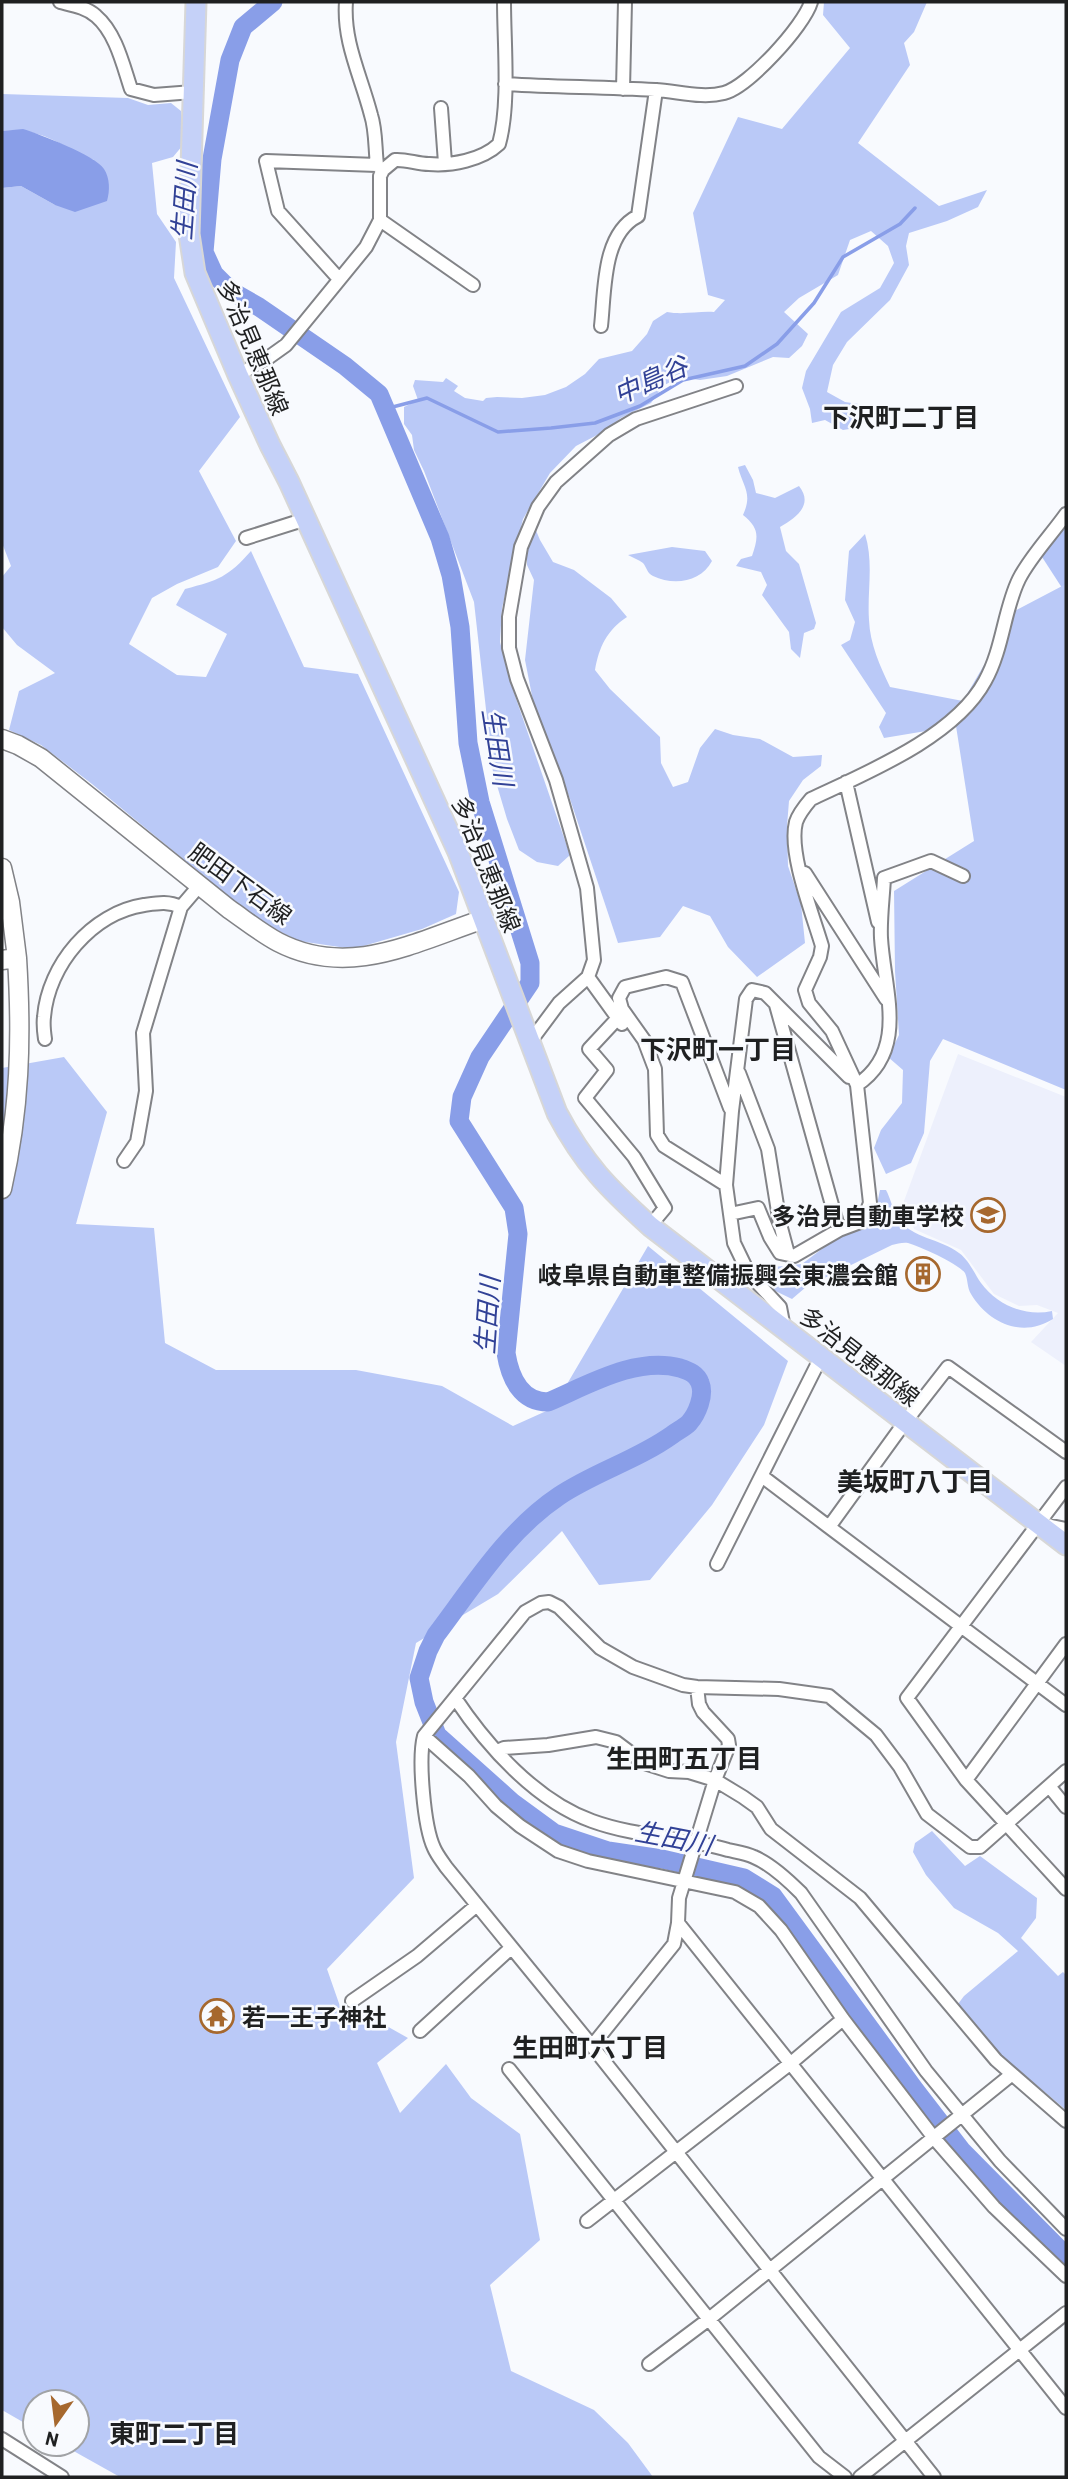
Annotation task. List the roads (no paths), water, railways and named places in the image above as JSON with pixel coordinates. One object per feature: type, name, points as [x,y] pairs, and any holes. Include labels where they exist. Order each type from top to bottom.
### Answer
[{"type":"main road","name":"多治見恵那線","points":[[196,2],[189,234],[195,273],[237,375],[458,852],[557,1113],[573,1144],[592,1170],[650,1226],[1066,1545]]},
{"type":"main road","name":"肥田下石線","points":[[2,739],[41,758],[248,922],[297,950],[349,959],[372,957],[484,919]]},
{"type":"main road","points":[[2,868],[9,902],[9,959],[19,1086],[13,1141],[2,1189]]},
{"type":"street","points":[[60,2],[83,8],[96,16],[112,37],[131,89],[154,95],[193,92]]},
{"type":"street","points":[[237,375],[286,345],[366,247],[380,220],[380,167],[372,117],[348,44],[346,2]]},
{"type":"street","points":[[339,279],[278,211],[266,161],[380,167],[395,160],[445,163],[475,158],[499,144],[505,85],[504,2]]},
{"type":"street","points":[[623,89],[625,2]]},
{"type":"street","points":[[505,85],[656,90],[711,95],[740,87],[750,79],[797,26],[811,2]]},
{"type":"street","points":[[601,326],[611,249],[623,227],[638,216],[656,90]]},
{"type":"street","points":[[441,108],[445,163]]},
{"type":"street","points":[[380,220],[473,285]]},
{"type":"street","points":[[530,1042],[559,1003],[589,977],[594,960],[587,888],[556,780],[517,679],[509,648],[509,617],[521,547],[538,507],[556,482],[609,435],[636,419],[736,386]]},
{"type":"street","points":[[730,1214],[758,1208],[780,1253],[794,1256],[839,1230],[863,1221],[870,1203],[857,1085],[832,1031],[809,1003],[805,990],[822,946],[796,859],[796,823],[811,799],[898,758],[970,704],[995,661],[1019,579],[1066,514]]},
{"type":"street","points":[[246,538],[306,519]]},
{"type":"street","points":[[846,782],[881,936],[891,1033],[886,1049],[871,1075],[857,1085]]},
{"type":"street","points":[[796,859],[888,1002]]},
{"type":"street","points":[[881,936],[884,878],[931,861],[963,876]]},
{"type":"street","points":[[124,1161],[137,1143],[146,1091],[143,1033],[181,907],[200,886]]},
{"type":"street","points":[[45,1039],[44,1017],[50,989],[72,947],[89,931],[132,907],[162,902],[181,907]]},
{"type":"street","points":[[589,977],[617,1019],[646,1049]]},
{"type":"street","points":[[726,1185],[664,1146],[657,1135],[655,1069],[644,1040],[622,1009],[619,998],[625,987],[666,977],[682,982],[732,1111]]},
{"type":"street","points":[[785,1328],[779,1307],[750,1274],[734,1243],[726,1185],[746,999],[752,990],[765,993],[857,1085]]},
{"type":"street","points":[[776,1005],[839,1230]]},
{"type":"street","points":[[617,1019],[589,1049],[607,1070],[585,1098],[634,1157],[665,1208],[650,1226]]},
{"type":"street","points":[[737,1069],[768,1149],[780,1224],[788,1254]]},
{"type":"street","points":[[717,1564],[821,1357]]},
{"type":"street","points":[[829,1527],[948,1367],[1066,1452]]},
{"type":"street","points":[[763,1477],[1066,1705]]},
{"type":"street","points":[[1065,1887],[966,1780],[907,1698],[1066,1487]]},
{"type":"street","points":[[1038,1524],[1066,1529]]},
{"type":"street","points":[[934,2477],[767,2270],[592,2046],[446,1867],[433,1846],[422,1782],[421,1746],[424,1736],[525,1612],[541,1603],[549,1602],[559,1607],[600,1648],[633,1667],[683,1685],[697,1688],[779,1689],[829,1696],[876,1735],[900,1767],[927,1814],[970,1847],[980,1847],[1066,1772]]},
{"type":"street","points":[[966,1780],[1066,1644]]},
{"type":"street","points":[[592,2046],[674,1944],[678,1923],[678,1898],[715,1780],[729,1745],[728,1739],[699,1704],[697,1688]]},
{"type":"street","points":[[455,1698],[470,1721],[497,1751],[540,1793],[572,1813],[617,1829],[696,1841],[755,1857],[801,1893],[926,2071],[1000,2161],[1066,2229]]},
{"type":"street","points":[[424,1736],[469,1776],[496,1806],[558,1851],[588,1861],[736,1892],[759,1906],[781,1930],[843,2019],[934,2138],[994,2207],[1066,2276]]},
{"type":"street","points":[[497,1751],[596,1737],[617,1742],[645,1763],[669,1771],[689,1772],[715,1780],[757,1807],[772,1829],[860,1898],[996,2060],[1066,2121]]},
{"type":"street","points":[[1049,1786],[1066,1807]]},
{"type":"street","points":[[352,2001],[417,1956],[477,1905]]},
{"type":"street","points":[[678,1923],[1066,2409]]},
{"type":"street","points":[[420,2031],[511,1948]]},
{"type":"street","points":[[587,2221],[791,2063],[843,2019]]},
{"type":"street","points":[[509,2069],[819,2457],[845,2477]]},
{"type":"street","points":[[649,2364],[709,2319],[1011,2075]]},
{"type":"street","points":[[860,2477],[1066,2313]]},
{"type":"street","points":[[2,2439],[60,2477]]},
{"type":"waterway","name":"生田川","points":[[273,2],[243,27],[230,60],[212,159],[204,252],[214,274],[231,291],[345,366],[379,394],[440,538],[451,575],[460,627],[468,743],[480,802],[530,963],[530,983],[480,1057],[462,1097],[459,1121],[514,1208],[518,1234],[506,1353],[510,1371],[524,1393],[531,1398],[548,1402],[612,1374],[646,1366],[663,1365],[686,1370],[697,1377],[701,1388],[697,1410],[687,1425],[645,1452],[559,1496],[523,1525],[507,1542],[436,1635],[419,1678],[424,1702],[437,1735],[513,1803],[554,1833],[608,1851],[662,1859],[744,1878],[773,1896],[962,2151],[1066,2256]]},
{"type":"waterway","name":"中島谷","points":[[385,409],[427,398],[498,432],[595,423],[640,406],[683,380],[745,366],[777,344],[814,303],[843,257],[900,224],[915,208]]},
{"type":"place","name":"多治見自動車学校","points":[[988,1215]]},
{"type":"place","name":"岐阜県自動車整備振興会東濃会館","points":[[923,1274]]},
{"type":"place","name":"若一王子神社","points":[[217,2016]]},
{"type":"district","name":"下沢町二丁目","points":[[901,416]]},
{"type":"district","name":"下沢町一丁目","points":[[718,1048]]},
{"type":"district","name":"美坂町八丁目","points":[[915,1480]]},
{"type":"district","name":"生田町五丁目","points":[[684,1757]]},
{"type":"district","name":"生田町六丁目","points":[[590,2046]]},
{"type":"district","name":"東町二丁目","points":[[174,2432]]}]
